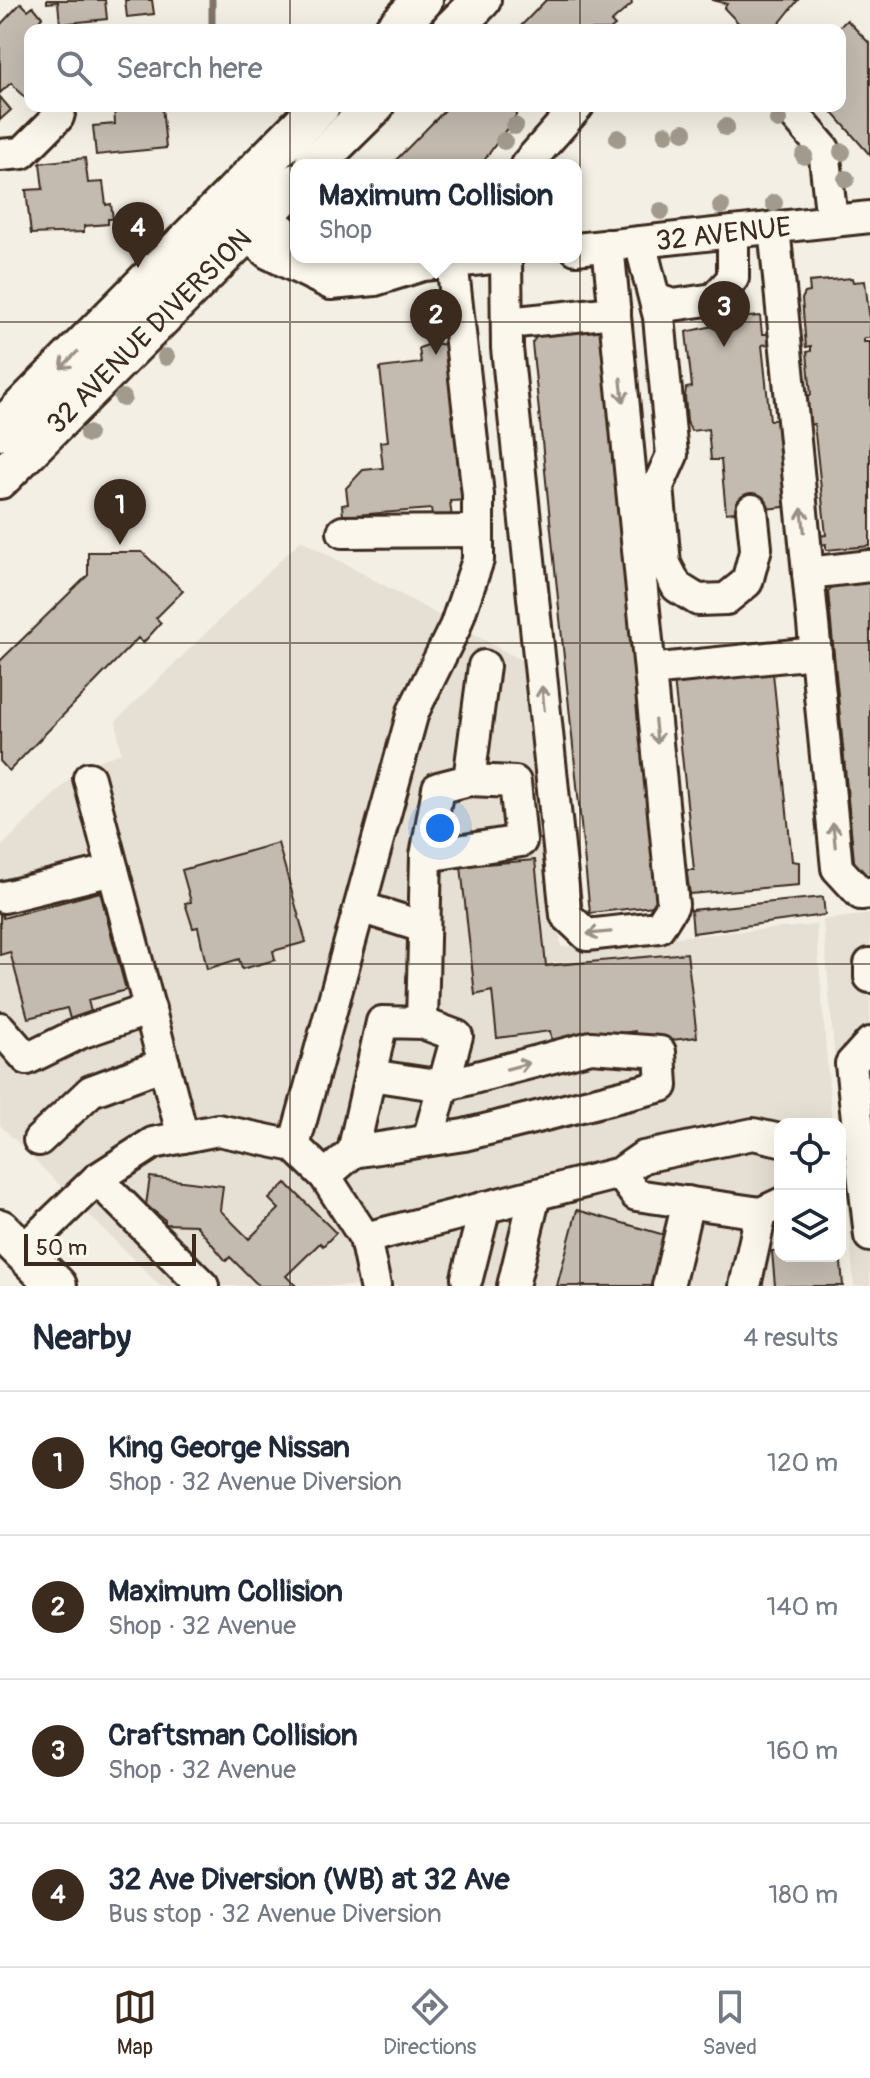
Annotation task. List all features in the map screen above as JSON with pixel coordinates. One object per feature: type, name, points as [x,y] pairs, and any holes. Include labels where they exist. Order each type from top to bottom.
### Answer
[{"type":"main road","points":[[400,24],[423,0]]},
{"type":"main road","points":[[457,24],[481,0]]},
{"type":"main road","name":"32 AVENUE DIVERSION","points":[[4,455],[240,213],[316,112]]},
{"type":"main road","points":[[320,159],[368,112]]},
{"type":"main road","name":"32 AVENUE DIVERSION","points":[[240,213],[290,186]]},
{"type":"main road","points":[[11,1240],[57,1286]]},
{"type":"street","points":[[0,155],[22,153],[59,112]]},
{"type":"street","points":[[531,159],[573,112]]},
{"type":"street","points":[[792,112],[824,149],[832,221]]},
{"type":"street","points":[[240,213],[290,238]]},
{"type":"street","points":[[240,213],[290,261]]},
{"type":"street","name":"32 AVENUE","points":[[582,248],[870,217]]},
{"type":"street","points":[[774,227],[837,868],[861,894],[870,893]]},
{"type":"street","points":[[655,299],[673,305],[714,299],[733,278],[733,232]]},
{"type":"street","points":[[627,243],[655,299],[671,442],[658,486],[665,564],[677,587],[698,600],[726,599],[747,582],[756,548],[752,510]]},
{"type":"street","points":[[504,263],[507,348],[566,915],[587,935],[659,927],[673,905],[615,312],[627,243]]},
{"type":"street","points":[[627,243],[650,414],[671,442]]},
{"type":"street","points":[[292,263],[301,272],[331,284],[375,280],[438,263],[478,495],[478,560],[455,627],[413,712],[294,1146]]},
{"type":"street","points":[[507,323],[615,312]]},
{"type":"street","points":[[343,532],[478,531]]},
{"type":"street","points":[[808,573],[870,566]]},
{"type":"street","points":[[650,670],[816,653]]},
{"type":"street","points":[[469,780],[484,666]]},
{"type":"street","points":[[89,778],[183,1137]]},
{"type":"street","points":[[422,1023],[426,856],[438,788],[469,780],[515,782],[521,841],[426,856]]},
{"type":"street","points":[[4,897],[113,870]]},
{"type":"street","points":[[360,907],[423,927]]},
{"type":"street","points":[[870,964],[870,977]]},
{"type":"street","points":[[0,1028],[27,1059],[80,1033],[150,1009]]},
{"type":"street","points":[[353,1152],[382,1022],[422,1023],[457,1036],[428,1140]]},
{"type":"street","points":[[870,1043],[851,1064],[870,1236]]},
{"type":"street","points":[[325,1176],[353,1152],[428,1140],[662,1086],[660,1052],[591,1047],[443,1086],[370,1075]]},
{"type":"street","points":[[39,1140],[91,1091],[164,1064]]},
{"type":"street","points":[[11,1240],[153,1143],[218,1130],[294,1146],[325,1176],[365,1238],[375,1286]]},
{"type":"street","points":[[365,1238],[620,1173],[643,1157],[753,1134],[774,1139]]},
{"type":"street","points":[[620,1173],[636,1195],[770,1208],[745,1286]]},
{"type":"street","points":[[97,1179],[203,1286]]},
{"type":"street","points":[[513,1286],[535,1195]]},
{"type":"street","points":[[668,1286],[688,1202]]},
{"type":"street","points":[[467,1278],[485,1207]]},
{"type":"shaded area","points":[[301,540],[530,665],[561,947],[816,925],[832,1118],[774,1118],[774,1262],[843,1262],[845,1286],[160,1286],[0,1125],[0,848],[83,766],[121,753],[116,721]]},
{"type":"shaded area","points":[[870,914],[870,1286],[854,1286],[846,1192],[846,1118],[840,1118],[823,920]]},
{"type":"building","points":[[47,0],[105,0],[107,19],[60,24],[58,2],[47,3]]},
{"type":"building","points":[[125,0],[152,0],[154,14],[127,17]]},
{"type":"building","points":[[546,0],[631,0],[632,4],[611,22],[613,24],[523,24]]},
{"type":"building","points":[[712,0],[798,0],[779,24],[739,24],[724,8],[727,4]]},
{"type":"building","points":[[21,3],[28,10],[33,6],[42,17],[38,21],[41,24],[24,24],[24,97],[11,83],[0,93],[0,25]]},
{"type":"building","points":[[847,20],[870,44],[870,155],[832,112],[846,112],[846,24],[843,24]]},
{"type":"building","points":[[0,97],[11,110],[0,120]]},
{"type":"building","points":[[114,112],[163,112],[166,148],[96,155],[93,126],[115,124]]},
{"type":"building","points":[[443,112],[518,112],[485,159],[397,159]]},
{"type":"building","points":[[85,158],[88,183],[103,182],[106,205],[111,204],[113,219],[108,219],[108,224],[84,226],[84,232],[31,234],[26,190],[43,189],[40,163]]},
{"type":"building","points":[[852,278],[853,282],[865,281],[870,321],[870,338],[864,338],[864,342],[870,342],[870,546],[826,550],[826,544],[816,545],[816,536],[826,535],[814,424],[808,425],[803,396],[811,395],[807,352],[811,351],[811,346],[806,347],[802,299],[805,293],[810,292],[809,282]]},
{"type":"building","points":[[760,316],[762,334],[769,334],[771,344],[762,345],[770,420],[784,419],[793,506],[726,513],[721,460],[711,460],[708,429],[691,431],[687,421],[686,388],[692,387],[686,332],[713,326],[712,320]]},
{"type":"building","points":[[598,324],[608,334],[663,905],[590,913],[532,343],[541,330]]},
{"type":"building","points":[[433,343],[447,345],[461,490],[469,489],[470,500],[450,501],[452,519],[433,521],[431,509],[343,516],[342,505],[348,504],[346,488],[363,470],[383,468],[380,442],[388,441],[380,368],[421,363],[419,348]]},
{"type":"building","points":[[88,552],[142,552],[183,591],[156,618],[161,623],[143,643],[138,638],[9,771],[0,761],[0,661],[88,575]]},
{"type":"building","points":[[870,578],[870,880],[867,880],[855,871],[828,592],[836,581]]},
{"type":"building","points":[[773,673],[792,861],[799,862],[799,885],[690,894],[686,870],[694,870],[674,679]]},
{"type":"building","points":[[278,843],[306,942],[273,951],[275,960],[242,969],[239,959],[207,969],[198,927],[193,928],[185,903],[191,902],[182,870]]},
{"type":"building","points":[[535,860],[546,966],[687,953],[697,1037],[637,1044],[635,1031],[552,1042],[550,1031],[497,1038],[492,991],[475,995],[461,866]]},
{"type":"building","points":[[100,892],[126,990],[88,1000],[93,1021],[72,1026],[67,1008],[28,1018],[10,952],[0,955],[0,906],[3,918]]},
{"type":"building","points":[[823,897],[825,915],[693,933],[691,910]]},
{"type":"building","points":[[150,1177],[223,1186],[220,1210],[249,1239],[279,1209],[269,1199],[286,1183],[336,1233],[323,1246],[320,1243],[286,1276],[296,1286],[259,1286],[230,1257],[226,1261],[196,1225],[165,1224],[165,1220],[146,1205]]},
{"type":"building","points":[[577,1210],[675,1238],[663,1286],[557,1286]]},
{"type":"building","points":[[772,1251],[774,1262],[841,1262],[843,1286],[775,1286]]},
{"type":"waterway","points":[[212,0],[212,24]]},
{"type":"place","name":"32 Ave Diversion (WB) at 32 Ave","points":[[138,268]]},
{"type":"place","name":"Craftsman Collision","points":[[724,347]]},
{"type":"place","name":"Maximum Collision","points":[[436,355]]},
{"type":"place","name":"King George Nissan","points":[[120,545]]}]
